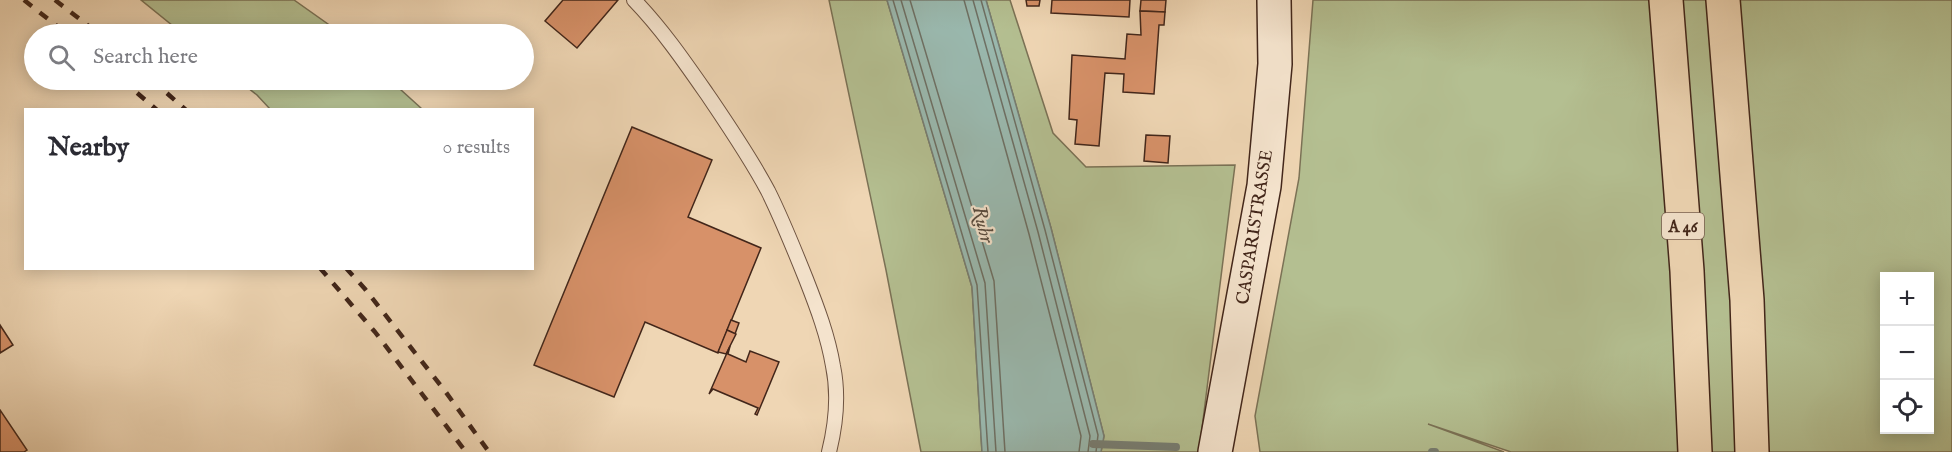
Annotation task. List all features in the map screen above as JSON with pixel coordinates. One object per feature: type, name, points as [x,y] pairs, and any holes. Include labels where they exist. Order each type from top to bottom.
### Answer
[{"type":"highway","name":"A 46","points":[[1666,0],[1687,271],[1695,452]]},
{"type":"highway","points":[[1723,0],[1747,300],[1752,452]]},
{"type":"main road","name":"CASPARISTRASSE","points":[[1215,452],[1264,186],[1275,64],[1275,0]]},
{"type":"lane","points":[[634,0],[684,60],[730,128],[781,217],[823,324],[834,367],[836,402],[834,432],[829,452]]},
{"type":"green space","points":[[141,0],[294,0],[328,24],[171,24]]},
{"type":"green space","points":[[829,0],[887,0],[972,287],[982,452],[921,452],[886,270]]},
{"type":"green space","points":[[986,0],[1010,0],[1053,133],[1086,167],[1235,165],[1199,452],[1101,452],[1104,436],[1051,228]]},
{"type":"green space","points":[[1313,0],[1952,0],[1952,452],[1511,452],[1428,424],[1504,452],[1260,452],[1255,416],[1299,178]]},
{"type":"green space","points":[[251,90],[401,90],[421,108],[269,108]]},
{"type":"water","name":"Ruhr","points":[[887,0],[986,0],[1051,228],[1104,436],[1101,452],[982,452],[972,287]]},
{"type":"building","points":[[563,0],[618,0],[577,48],[545,21]]},
{"type":"building","points":[[1026,0],[1040,0],[1039,6],[1027,6]]},
{"type":"building","points":[[1052,0],[1130,0],[1129,17],[1051,13]]},
{"type":"building","points":[[1141,0],[1166,0],[1165,12],[1140,11]]},
{"type":"building","points":[[1140,11],[1165,12],[1164,25],[1159,25],[1154,94],[1123,92],[1124,74],[1105,73],[1099,146],[1075,144],[1077,120],[1069,119],[1072,55],[1125,59],[1127,34],[1141,35]]},
{"type":"building","points":[[632,127],[712,160],[688,217],[761,248],[718,353],[645,322],[614,397],[534,365]]},
{"type":"building","points":[[1146,135],[1170,136],[1168,163],[1144,161]]},
{"type":"building","points":[[731,320],[739,323],[735,334],[727,330]]},
{"type":"building","points":[[0,325],[13,345],[0,353]]},
{"type":"building","points":[[727,330],[736,334],[726,354],[718,352]]},
{"type":"building","points":[[730,346],[728,354],[746,362],[750,351],[779,362],[757,415],[755,414],[758,408],[713,389],[709,394]]},
{"type":"building","points":[[0,410],[27,450],[24,452],[0,452]]},
{"type":"waterway","points":[[1093,444],[1176,447]]},
{"type":"railway","points":[[24,0],[54,24]]},
{"type":"railway","points":[[55,0],[86,24]]},
{"type":"railway","points":[[134,90],[155,108]]},
{"type":"railway","points":[[163,90],[184,108]]},
{"type":"railway","points":[[322,270],[375,332],[466,452]]},
{"type":"railway","points":[[348,270],[445,391],[489,452]]}]
